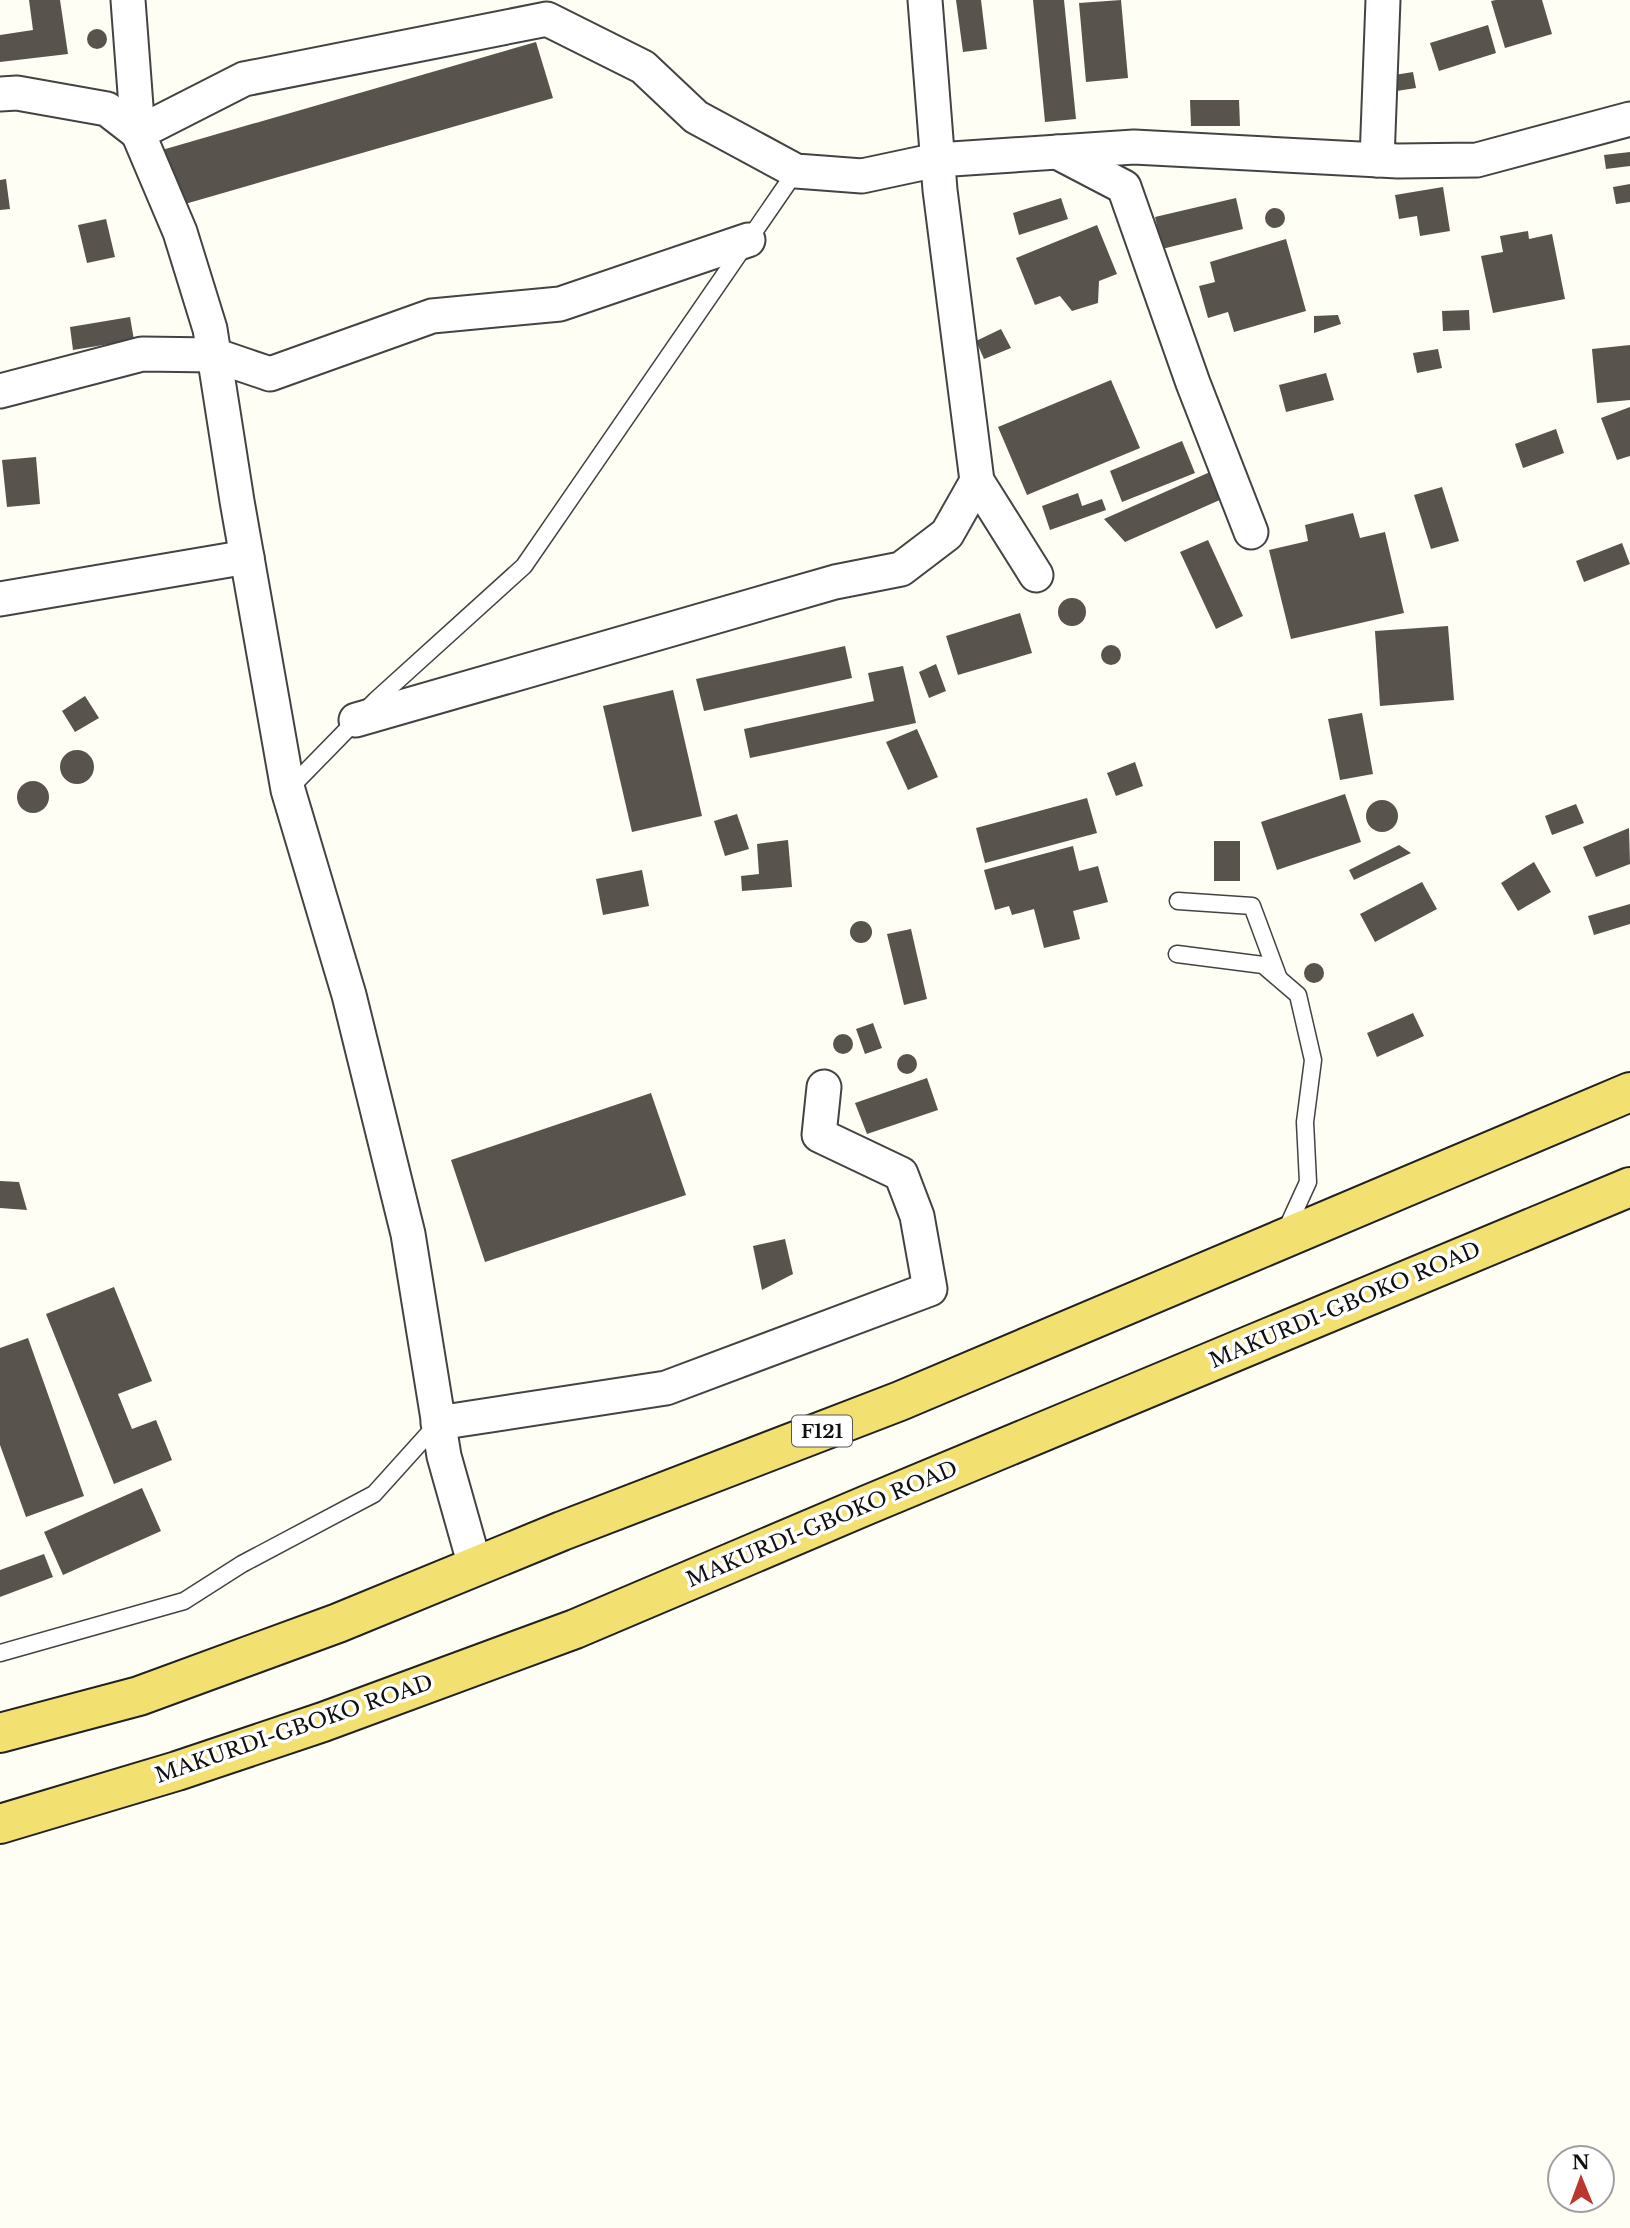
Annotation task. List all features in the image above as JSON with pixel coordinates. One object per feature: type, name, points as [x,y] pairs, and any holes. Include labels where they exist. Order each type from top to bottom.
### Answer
[{"type":"main road","name":"F121","points":[[0,1733],[139,1696],[338,1623],[475,1566],[900,1401],[1630,1092]]},
{"type":"main road","name":"MAKURDI-GBOKO ROAD","points":[[0,1824],[177,1771],[323,1722],[575,1629],[1630,1186]]},
{"type":"street","points":[[128,0],[138,133],[180,232],[210,329],[288,790],[349,995],[405,1221],[444,1456],[475,1566]]},
{"type":"street","points":[[925,0],[937,160],[976,481],[1037,575]]},
{"type":"street","points":[[1377,160],[1383,0]]},
{"type":"street","points":[[138,133],[244,79],[547,19],[643,67],[696,117],[796,171],[862,176],[937,160],[1134,147],[1377,160],[1476,160],[1630,119]]},
{"type":"street","points":[[0,94],[17,93],[107,109],[138,133]]},
{"type":"street","points":[[1057,152],[1124,187],[1193,383],[1251,532]]},
{"type":"street","points":[[0,391],[142,354],[214,355],[270,374],[432,316],[560,303],[748,240]]},
{"type":"street","points":[[356,720],[835,582],[901,569],[947,534],[976,481]]},
{"type":"street","points":[[0,599],[247,558]]},
{"type":"street","points":[[438,1423],[666,1388],[930,1289],[917,1216],[901,1174],[819,1135],[824,1087]]},
{"type":"lane","points":[[288,790],[356,720],[524,566],[796,171]]},
{"type":"lane","points":[[1178,901],[1252,906],[1279,979]]},
{"type":"lane","points":[[1177,954],[1263,965],[1298,995],[1313,1060],[1305,1122],[1308,1182],[1283,1238]]},
{"type":"lane","points":[[0,1653],[184,1601],[242,1564],[374,1494],[438,1423]]},
{"type":"building","points":[[29,0],[60,0],[68,54],[0,62],[0,35],[33,30]]},
{"type":"building","points":[[956,0],[981,0],[987,49],[963,52]]},
{"type":"building","points":[[1033,0],[1064,0],[1076,119],[1045,122]]},
{"type":"building","points":[[1121,0],[1128,78],[1086,82],[1079,3]]},
{"type":"building","points":[[1542,0],[1552,34],[1505,48],[1491,1]]},
{"type":"building","points":[[1488,25],[1496,53],[1439,71],[1430,43]]},
{"type":"building","points":[[93,29],[101,29],[107,39],[101,49],[93,49],[87,43],[87,35]]},
{"type":"building","points":[[536,42],[553,98],[178,206],[162,150]]},
{"type":"building","points":[[1413,72],[1416,88],[1390,92],[1388,76]]},
{"type":"building","points":[[1190,100],[1239,100],[1240,126],[1191,126]]},
{"type":"building","points":[[1630,152],[1630,166],[1606,169],[1604,155]]},
{"type":"building","points":[[6,179],[10,209],[0,210],[0,180]]},
{"type":"building","points":[[1630,184],[1630,202],[1616,204],[1613,187]]},
{"type":"building","points":[[1443,187],[1450,231],[1420,236],[1417,216],[1399,219],[1395,195]]},
{"type":"building","points":[[1061,198],[1068,219],[1019,235],[1013,213]]},
{"type":"building","points":[[1236,198],[1243,229],[1162,249],[1155,217]]},
{"type":"building","points":[[1271,208],[1279,208],[1285,218],[1279,228],[1271,228],[1265,222],[1265,214]]},
{"type":"building","points":[[106,219],[115,257],[87,263],[78,225]]},
{"type":"building","points":[[1097,225],[1117,274],[1099,281],[1098,303],[1072,311],[1060,296],[1035,305],[1016,258]]},
{"type":"building","points":[[1528,231],[1529,239],[1552,234],[1565,299],[1493,313],[1481,256],[1503,252],[1500,236]]},
{"type":"building","points":[[1286,239],[1306,311],[1234,332],[1228,312],[1208,318],[1199,286],[1215,282],[1210,262]]},
{"type":"building","points":[[1469,310],[1470,330],[1443,331],[1442,311]]},
{"type":"building","points":[[1338,315],[1341,324],[1314,333],[1314,316]]},
{"type":"building","points":[[130,317],[134,340],[73,350],[70,327]]},
{"type":"building","points":[[1001,329],[1011,348],[984,359],[976,341]]},
{"type":"building","points":[[1630,345],[1630,400],[1597,403],[1592,349]]},
{"type":"building","points":[[1438,349],[1442,368],[1417,373],[1413,353]]},
{"type":"building","points":[[1326,373],[1334,400],[1286,412],[1279,385]]},
{"type":"building","points":[[1111,380],[1140,448],[1027,495],[998,427]]},
{"type":"building","points":[[1630,407],[1630,456],[1617,460],[1601,418]]},
{"type":"building","points":[[1556,429],[1564,453],[1523,468],[1515,444]]},
{"type":"building","points":[[1182,441],[1195,473],[1122,502],[1110,471]]},
{"type":"building","points":[[36,457],[40,504],[7,507],[2,460]]},
{"type":"building","points":[[1210,472],[1222,499],[1125,542],[1104,519]]},
{"type":"building","points":[[1442,487],[1459,541],[1431,549],[1414,495]]},
{"type":"building","points":[[1078,493],[1082,506],[1102,499],[1106,510],[1050,530],[1042,506]]},
{"type":"building","points":[[1353,513],[1360,538],[1385,532],[1404,613],[1291,639],[1269,550],[1308,541],[1305,525]]},
{"type":"building","points":[[1208,540],[1243,616],[1216,629],[1180,552]]},
{"type":"building","points":[[1622,543],[1630,564],[1584,582],[1576,561]]},
{"type":"building","points":[[1072,598],[1082,602],[1086,612],[1082,622],[1072,626],[1062,622],[1058,612],[1062,602]]},
{"type":"building","points":[[1020,613],[1032,653],[958,675],[946,636]]},
{"type":"building","points":[[1448,626],[1454,700],[1380,706],[1375,631]]},
{"type":"building","points":[[1107,645],[1115,645],[1121,655],[1115,665],[1107,665],[1101,659],[1101,651]]},
{"type":"building","points":[[845,646],[852,678],[704,711],[696,679]]},
{"type":"building","points":[[936,664],[946,691],[929,698],[919,672]]},
{"type":"building","points":[[903,666],[916,723],[750,758],[744,729],[874,701],[868,673]]},
{"type":"building","points":[[673,690],[702,816],[632,832],[603,706]]},
{"type":"building","points":[[85,696],[99,718],[75,732],[62,711]]},
{"type":"building","points":[[1362,713],[1373,774],[1340,780],[1328,719]]},
{"type":"building","points":[[917,729],[938,777],[908,790],[886,742]]},
{"type":"building","points":[[77,750],[89,755],[94,767],[89,779],[77,784],[65,779],[60,767],[65,755]]},
{"type":"building","points":[[1135,762],[1143,786],[1116,796],[1107,773]]},
{"type":"building","points":[[33,781],[44,786],[49,797],[44,808],[33,813],[22,808],[17,797],[22,786]]},
{"type":"building","points":[[1345,794],[1361,842],[1277,870],[1261,822]]},
{"type":"building","points":[[1087,798],[1097,833],[985,863],[976,828]]},
{"type":"building","points":[[1382,800],[1393,805],[1398,816],[1393,827],[1382,832],[1371,827],[1366,816],[1371,805]]},
{"type":"building","points":[[1576,804],[1584,823],[1552,835],[1545,816]]},
{"type":"building","points":[[737,814],[749,849],[725,856],[714,821]]},
{"type":"building","points":[[1629,828],[1630,864],[1596,877],[1583,847]]},
{"type":"building","points":[[788,840],[792,887],[742,891],[741,876],[759,874],[757,844]]},
{"type":"building","points":[[1214,841],[1240,841],[1240,881],[1214,881]]},
{"type":"building","points":[[1399,845],[1411,853],[1354,880],[1349,870]]},
{"type":"building","points":[[1073,846],[1079,871],[1098,866],[1108,902],[1073,911],[1080,939],[1044,948],[1034,909],[1012,915],[1009,906],[995,910],[984,870]]},
{"type":"building","points":[[1534,862],[1551,892],[1518,911],[1501,883]]},
{"type":"building","points":[[642,870],[649,906],[603,915],[596,879]]},
{"type":"building","points":[[1422,882],[1437,909],[1375,942],[1360,914]]},
{"type":"building","points":[[1630,904],[1630,924],[1594,935],[1588,916]]},
{"type":"building","points":[[861,921],[871,928],[872,932],[865,942],[861,943],[851,936],[850,932],[857,922]]},
{"type":"building","points":[[911,929],[927,999],[904,1005],[887,934]]},
{"type":"building","points":[[1310,963],[1318,963],[1324,973],[1318,983],[1310,983],[1304,977],[1304,969]]},
{"type":"building","points":[[1413,1013],[1424,1036],[1377,1057],[1367,1033]]},
{"type":"building","points":[[873,1023],[882,1048],[865,1054],[856,1029]]},
{"type":"building","points":[[839,1034],[847,1034],[853,1044],[847,1054],[839,1054],[833,1048],[833,1040]]},
{"type":"building","points":[[903,1054],[911,1054],[917,1064],[911,1074],[903,1074],[897,1068],[897,1060]]},
{"type":"building","points":[[927,1078],[938,1110],[867,1134],[855,1103]]},
{"type":"building","points":[[651,1093],[686,1195],[485,1262],[451,1160]]},
{"type":"building","points":[[0,1181],[19,1182],[27,1210],[0,1208]]},
{"type":"building","points":[[785,1239],[793,1274],[762,1290],[753,1246]]},
{"type":"building","points":[[114,1287],[152,1381],[118,1394],[132,1429],[156,1420],[172,1460],[114,1484],[46,1314]]},
{"type":"building","points":[[28,1338],[84,1496],[26,1517],[0,1445],[0,1348]]},
{"type":"building","points":[[142,1488],[161,1531],[63,1575],[44,1532]]},
{"type":"building","points":[[44,1554],[53,1577],[0,1597],[0,1570]]}]
